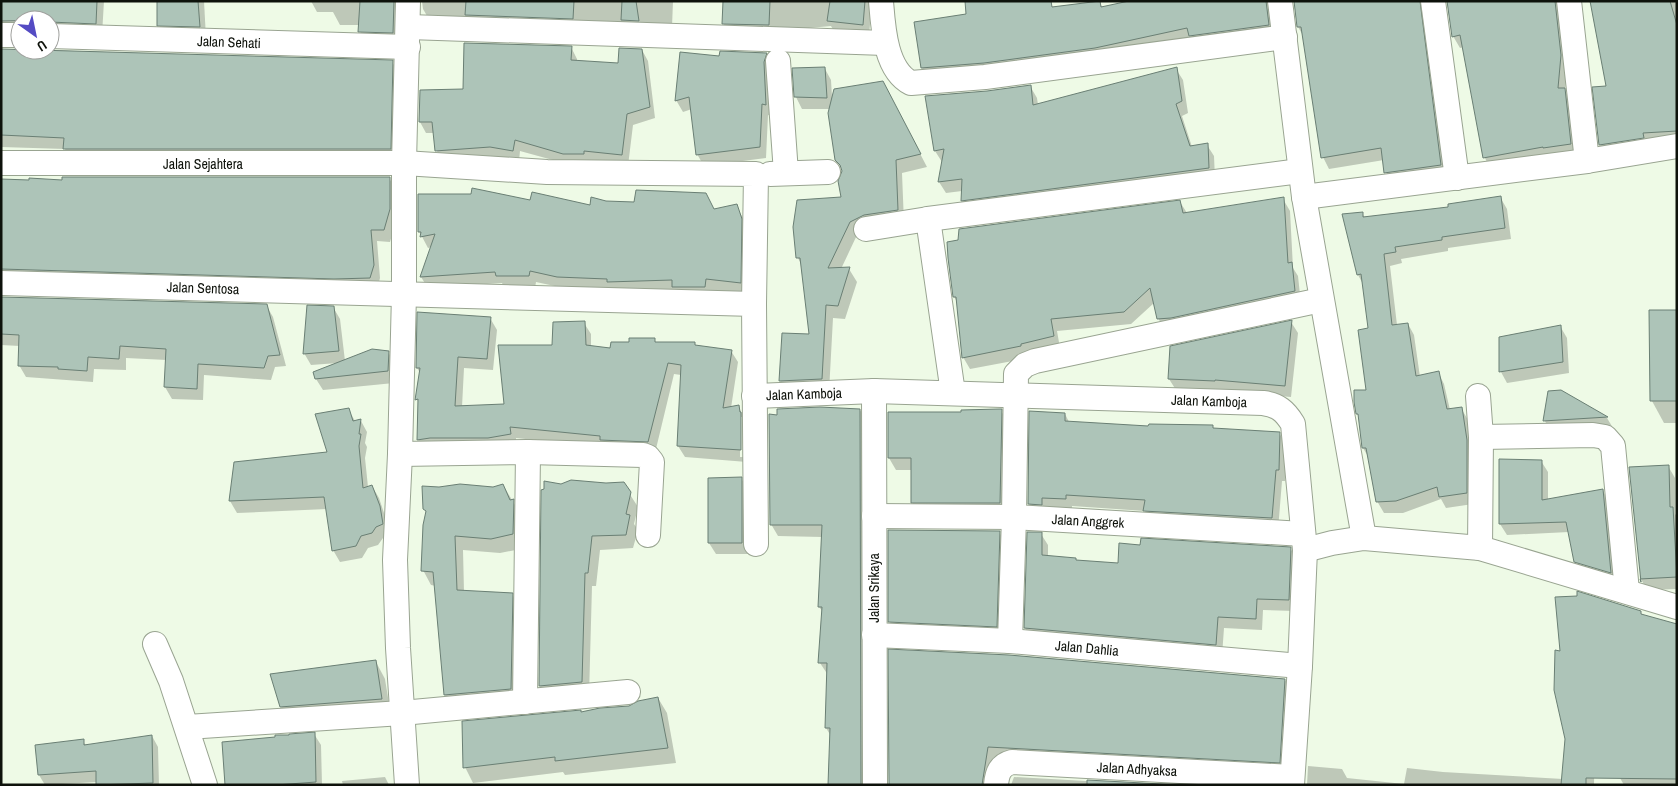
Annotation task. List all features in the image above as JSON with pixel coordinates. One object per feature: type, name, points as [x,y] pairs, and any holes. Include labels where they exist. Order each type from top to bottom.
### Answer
[{"type":"street","points":[[407,785],[398,648],[395,560],[404,294],[404,163],[408,1]]},
{"type":"street","points":[[881,1],[885,43],[899,74],[904,80],[911,83],[985,77],[1285,37]]},
{"type":"street","points":[[1280,1],[1304,197],[1364,538]]},
{"type":"street","points":[[1433,1],[1457,178]]},
{"type":"street","points":[[1569,1],[1587,161]]},
{"type":"street","name":"Jalan Sehati","points":[[60,36],[408,37],[885,43]]},
{"type":"street","points":[[778,61],[786,173]]},
{"type":"street","points":[[1304,197],[1587,161],[1677,146]]},
{"type":"street","name":"Jalan Sejahtera","points":[[1,163],[404,163],[547,172],[756,174],[828,172]]},
{"type":"street","points":[[866,229],[928,219],[1300,171]]},
{"type":"street","points":[[756,174],[754,304],[756,544]]},
{"type":"street","points":[[928,219],[953,393]]},
{"type":"street","name":"Jalan Sentosa","points":[[1,283],[754,304]]},
{"type":"street","points":[[1010,641],[1016,374],[1025,365],[1035,361],[1321,300]]},
{"type":"street","name":"Jalan Kamboja","points":[[754,396],[874,392],[953,393],[1274,404],[1286,413],[1293,424],[1304,542],[1300,666],[1292,781]]},
{"type":"street","name":"Jalan Srikaya","points":[[874,392],[875,785]]},
{"type":"street","points":[[1478,396],[1480,548]]},
{"type":"street","points":[[1480,437],[1593,434],[1605,438],[1613,446],[1627,591]]},
{"type":"street","points":[[400,454],[528,452],[636,454],[648,457],[652,462],[648,534]]},
{"type":"street","points":[[526,702],[528,452]]},
{"type":"street","name":"Jalan Anggrek","points":[[874,516],[1014,517],[1304,542],[1332,542],[1364,538],[1480,548],[1677,607]]},
{"type":"street","name":"Jalan Dahlia","points":[[874,635],[1010,641],[1300,666]]},
{"type":"street","points":[[155,644],[171,681],[205,785]]},
{"type":"street","points":[[187,727],[402,713],[628,692]]},
{"type":"street","name":"Jalan Adhyaksa","points":[[996,785],[999,770],[1007,763],[1012,762],[1292,781]]},
{"type":"building","points":[[1,1],[97,1],[96,24],[60,22],[60,10],[10,10],[10,21],[1,21]]},
{"type":"building","points":[[157,1],[198,1],[200,27],[157,26]]},
{"type":"building","points":[[360,1],[394,1],[393,33],[358,32]]},
{"type":"building","points":[[466,1],[574,1],[573,19],[465,15]]},
{"type":"building","points":[[622,1],[636,1],[639,21],[621,20]]},
{"type":"building","points":[[723,1],[770,1],[769,25],[722,24]]},
{"type":"building","points":[[830,1],[865,1],[863,25],[827,21]]},
{"type":"building","points":[[965,1],[1051,1],[1052,7],[1100,1],[1101,7],[1129,1],[1266,1],[1269,25],[1189,36],[1187,28],[1095,48],[984,63],[921,68],[914,22],[966,14]]},
{"type":"building","points":[[1294,1],[1420,1],[1441,165],[1384,173],[1381,148],[1321,158],[1301,27],[1297,27]]},
{"type":"building","points":[[1447,1],[1555,1],[1561,55],[1558,88],[1565,88],[1571,144],[1483,158],[1460,35],[1452,37]]},
{"type":"building","points":[[1590,1],[1670,1],[1677,25],[1677,131],[1643,133],[1644,138],[1599,145],[1592,87],[1606,86]]},
{"type":"building","points":[[464,43],[572,46],[571,60],[618,63],[619,48],[642,49],[650,107],[627,114],[622,155],[584,151],[584,154],[563,154],[515,140],[513,151],[490,147],[435,151],[432,122],[419,122],[420,90],[463,89]]},
{"type":"building","points":[[1,49],[10,49],[10,60],[60,60],[60,51],[393,60],[391,149],[63,149],[64,138],[1,135]]},
{"type":"building","points":[[720,51],[767,53],[764,62],[766,105],[762,104],[760,147],[696,155],[689,97],[675,101],[680,52],[719,56]]},
{"type":"building","points":[[825,67],[827,98],[794,97],[792,68]]},
{"type":"building","points":[[1177,67],[1182,101],[1176,104],[1190,146],[1208,143],[1209,168],[961,201],[962,179],[938,182],[944,149],[934,151],[925,96],[1031,85],[1033,105]]},
{"type":"building","points":[[883,81],[921,154],[896,160],[898,210],[864,215],[850,222],[828,268],[850,267],[838,306],[826,305],[822,379],[779,381],[782,333],[809,334],[800,258],[796,258],[793,227],[797,200],[841,197],[838,181],[842,171],[840,165],[835,160],[828,113],[834,89]]},
{"type":"building","points":[[62,177],[390,177],[390,209],[384,230],[371,230],[374,265],[370,278],[334,279],[1,269],[1,179],[62,180]]},
{"type":"building","points":[[472,188],[530,200],[532,192],[590,205],[591,197],[606,201],[634,202],[636,190],[706,193],[714,209],[737,204],[742,219],[741,283],[706,279],[705,287],[672,287],[672,280],[607,282],[607,279],[557,277],[530,271],[529,276],[496,276],[495,272],[420,277],[435,234],[420,237],[421,232],[418,232],[418,194],[471,194]]},
{"type":"building","points":[[1501,196],[1505,228],[1442,237],[1442,240],[1395,247],[1396,252],[1384,254],[1392,325],[1408,323],[1416,376],[1439,371],[1447,409],[1462,407],[1467,440],[1467,493],[1439,497],[1437,487],[1396,501],[1376,502],[1366,448],[1362,448],[1358,414],[1356,414],[1354,402],[1354,390],[1366,390],[1358,330],[1368,328],[1361,274],[1357,275],[1342,214],[1363,212],[1363,217],[1448,207],[1448,204]]},
{"type":"building","points":[[1284,197],[1288,263],[1292,262],[1295,291],[1171,318],[1157,319],[1150,288],[1124,312],[1051,319],[1054,336],[1021,344],[1021,346],[962,358],[956,297],[953,297],[947,242],[958,240],[959,229],[1180,200],[1183,213]]},
{"type":"building","points":[[1,297],[267,304],[280,355],[268,356],[264,368],[198,364],[197,389],[164,387],[166,349],[120,346],[119,359],[88,357],[87,371],[58,369],[58,367],[18,366],[19,335],[1,334]]},
{"type":"building","points":[[307,305],[334,306],[339,351],[303,354]]},
{"type":"building","points":[[1649,310],[1677,310],[1677,401],[1650,401]]},
{"type":"building","points":[[417,312],[491,317],[487,359],[458,357],[455,406],[504,404],[498,345],[552,345],[553,322],[585,321],[586,345],[610,348],[611,342],[629,342],[629,338],[655,338],[655,342],[695,342],[695,345],[732,350],[723,408],[739,405],[741,412],[741,450],[677,446],[681,365],[668,363],[648,442],[600,440],[600,436],[510,427],[511,434],[488,438],[430,438],[417,440],[418,399],[415,400],[420,368],[416,368]]},
{"type":"building","points":[[1292,320],[1285,386],[1215,380],[1168,379],[1170,346]]},
{"type":"building","points":[[1561,325],[1563,362],[1499,372],[1499,337]]},
{"type":"building","points":[[372,349],[389,351],[388,371],[315,379],[313,372]]},
{"type":"building","points":[[1561,390],[1608,417],[1543,421],[1548,391]]},
{"type":"building","points":[[820,407],[860,409],[861,785],[828,785],[830,728],[825,728],[827,663],[818,663],[822,607],[818,607],[822,525],[770,525],[769,414],[777,415],[777,409]]},
{"type":"building","points":[[349,408],[353,421],[361,419],[359,446],[363,488],[372,485],[380,506],[383,524],[376,527],[372,533],[361,536],[356,546],[332,551],[324,497],[229,501],[234,462],[327,452],[315,414]]},
{"type":"building","points":[[1002,409],[1000,503],[911,503],[911,458],[888,458],[888,412],[961,412],[961,410]]},
{"type":"building","points":[[1029,411],[1065,413],[1065,421],[1148,426],[1149,424],[1213,425],[1213,428],[1280,432],[1279,470],[1276,470],[1272,518],[1143,511],[1145,500],[1066,495],[1066,499],[1042,498],[1042,505],[1028,504]]},
{"type":"building","points":[[1499,459],[1542,460],[1542,500],[1603,489],[1611,573],[1574,562],[1566,522],[1499,524]]},
{"type":"building","points":[[1669,465],[1670,507],[1673,507],[1677,577],[1641,579],[1629,467]]},
{"type":"building","points":[[742,477],[742,543],[708,543],[708,478]]},
{"type":"building","points":[[571,480],[606,483],[624,482],[631,492],[626,514],[630,515],[626,535],[592,536],[588,573],[585,573],[582,682],[539,686],[541,490],[544,489],[544,481],[561,484]]},
{"type":"building","points":[[460,484],[493,487],[503,484],[510,500],[514,499],[513,534],[491,539],[455,536],[457,590],[513,593],[511,689],[444,695],[433,572],[421,571],[423,525],[426,511],[423,509],[422,486],[439,487]]},
{"type":"building","points":[[888,530],[1000,531],[997,627],[888,622]]},
{"type":"building","points":[[1027,532],[1042,532],[1042,555],[1118,563],[1119,543],[1140,545],[1141,538],[1291,547],[1289,600],[1257,599],[1256,619],[1218,617],[1216,645],[1024,628]]},
{"type":"building","points":[[1577,591],[1641,611],[1641,614],[1677,624],[1677,779],[1586,778],[1586,785],[1561,785],[1565,739],[1554,690],[1555,650],[1560,651],[1555,597],[1577,596]]},
{"type":"building","points":[[888,649],[1009,655],[1285,679],[1280,763],[988,747],[982,785],[889,785]]},
{"type":"building","points":[[376,660],[382,699],[280,707],[270,674]]},
{"type":"building","points":[[658,697],[668,748],[555,761],[555,757],[463,768],[462,721],[581,710],[581,712],[600,708],[629,706],[638,701]]},
{"type":"building","points":[[315,732],[316,782],[276,785],[225,785],[222,742]]},
{"type":"building","points":[[152,735],[153,783],[96,785],[96,771],[38,775],[35,745],[84,739],[84,745]]},
{"type":"building","points":[[1087,780],[1180,785],[1087,785]]}]
